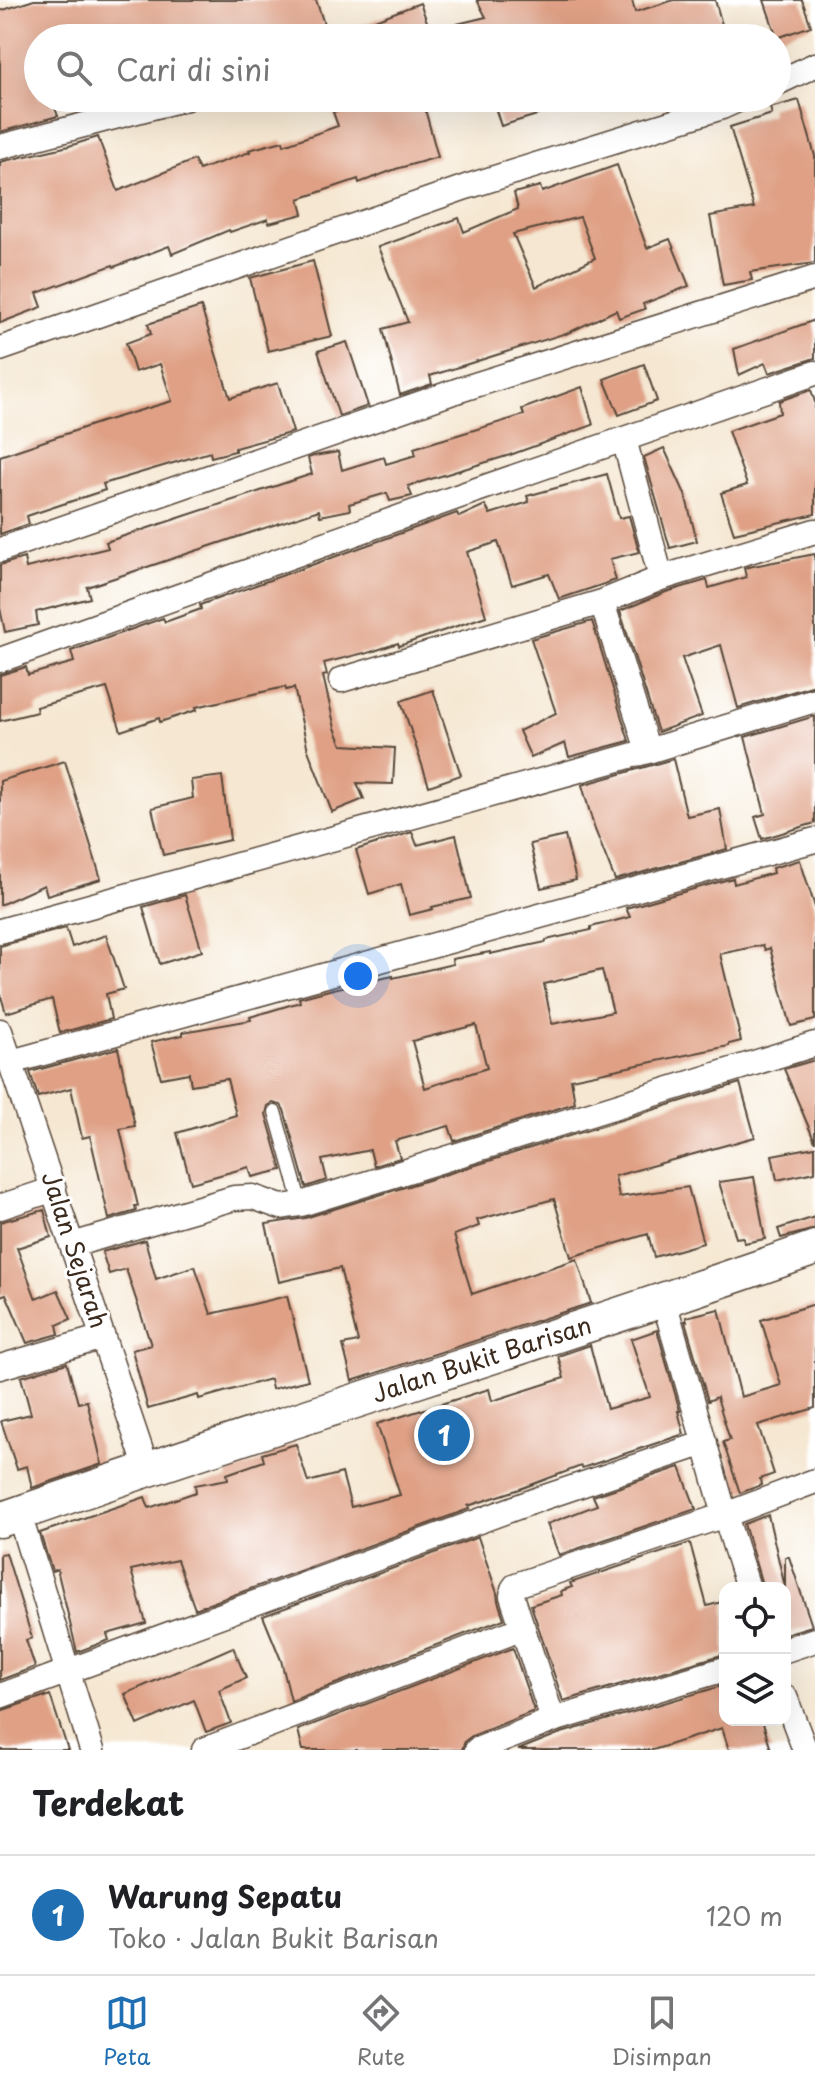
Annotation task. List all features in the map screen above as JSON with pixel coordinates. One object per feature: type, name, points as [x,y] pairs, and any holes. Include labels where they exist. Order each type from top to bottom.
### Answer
[{"type":"street","points":[[791,76],[815,65]]},
{"type":"street","points":[[0,147],[134,112]]},
{"type":"street","points":[[0,349],[466,187],[706,112]]},
{"type":"street","points":[[0,550],[456,391],[815,278]]},
{"type":"street","points":[[0,660],[815,373]]},
{"type":"street","points":[[624,439],[661,578]]},
{"type":"street","points":[[341,680],[602,602],[661,578],[815,531]]},
{"type":"street","points":[[602,602],[648,751]]},
{"type":"street","points":[[0,931],[648,751],[815,700]]},
{"type":"street","points":[[11,1062],[815,840]]},
{"type":"street","name":"Jalan Sejarah","points":[[0,1031],[147,1469]]},
{"type":"street","points":[[72,1245],[234,1198],[253,1197],[281,1207],[301,1204],[815,1044]]},
{"type":"street","points":[[0,1207],[54,1189]]},
{"type":"street","name":"Jalan Bukit Barisan","points":[[10,1517],[147,1469],[664,1301],[815,1248]]},
{"type":"street","points":[[664,1301],[746,1582]]},
{"type":"street","points":[[0,1367],[103,1337]]},
{"type":"street","points":[[0,1696],[542,1498],[705,1443]]},
{"type":"street","points":[[553,1720],[512,1596],[516,1585],[725,1515],[815,1481]]},
{"type":"street","points":[[10,1517],[92,1750]]},
{"type":"street","points":[[204,1750],[523,1628]]},
{"type":"street","points":[[791,1648],[815,1640]]},
{"type":"street","points":[[477,1750],[553,1720],[719,1671]]},
{"type":"street","points":[[791,1713],[805,1750]]},
{"type":"lane","points":[[275,1112],[301,1204]]},
{"type":"building","points":[[34,0],[316,0],[324,24],[24,24],[24,112],[56,112],[58,116],[0,132],[0,11]]},
{"type":"building","points":[[477,0],[632,0],[635,12],[674,0],[715,0],[722,24],[457,24],[486,17]]},
{"type":"building","points":[[764,0],[802,0],[811,26],[791,33],[791,24],[772,24]]},
{"type":"building","points":[[420,3],[428,24],[364,24]]},
{"type":"building","points":[[799,100],[815,156],[815,263],[750,272],[752,280],[723,285],[710,216],[754,208],[730,127],[771,112],[791,112],[791,102]]},
{"type":"building","points":[[333,112],[426,112],[438,157],[299,199],[303,214],[269,223],[268,219],[229,230],[172,254],[169,246],[37,293],[42,307],[0,323],[0,162],[98,137],[118,191],[194,160],[199,170],[249,150],[283,141],[284,145],[338,126]]},
{"type":"building","points":[[496,112],[539,112],[540,114],[501,126]]},
{"type":"building","points":[[617,165],[647,248],[670,239],[689,286],[643,304],[645,309],[619,318],[616,310],[566,334],[430,376],[432,384],[400,395],[383,329],[408,322],[378,247],[459,218],[464,232],[518,209],[514,193],[540,186],[542,192]],"holes":[[[580,217],[595,258],[536,287],[513,234]]]},
{"type":"building","points":[[313,261],[332,336],[268,351],[250,278]]},
{"type":"building","points":[[201,307],[230,398],[278,383],[293,432],[235,448],[235,451],[211,457],[210,452],[103,484],[105,490],[27,516],[29,524],[0,534],[0,456],[172,401],[160,364],[135,372],[126,343],[151,334],[148,324]]},
{"type":"building","points":[[815,320],[815,358],[769,373],[765,363],[739,375],[734,349]]},
{"type":"building","points":[[347,342],[368,406],[339,416],[318,351]]},
{"type":"building","points":[[644,364],[657,401],[619,415],[604,379]]},
{"type":"building","points":[[582,387],[593,425],[510,455],[408,486],[412,496],[390,501],[387,493],[349,504],[350,510],[320,516],[319,510],[87,587],[90,598],[36,612],[38,625],[5,632],[0,608],[0,565],[24,558],[26,568],[108,548],[106,542],[312,474],[308,458],[314,456],[338,452],[342,470],[384,457],[386,464],[416,455],[414,448],[524,415],[522,409]]},
{"type":"building","points":[[811,390],[815,402],[815,514],[734,533],[721,493],[747,485],[728,431],[780,413],[779,401]]},
{"type":"building","points":[[664,448],[685,494],[697,541],[670,548],[644,457]]},
{"type":"building","points":[[607,474],[619,518],[629,516],[639,552],[610,559],[616,580],[559,599],[549,574],[512,585],[498,542],[467,552],[486,616],[399,646],[398,643],[324,663],[327,675],[323,676],[342,745],[395,748],[393,784],[357,783],[364,799],[332,812],[308,750],[294,688],[286,690],[285,687],[196,707],[197,710],[160,722],[159,718],[121,731],[107,688],[36,707],[37,712],[0,721],[0,675],[26,667],[28,675],[74,662],[71,651],[163,618],[165,622],[201,609],[200,605],[457,513],[459,517],[485,505],[490,514],[529,502],[527,496]]},
{"type":"building","points":[[815,554],[815,685],[738,708],[721,645],[682,658],[702,716],[658,732],[620,611],[666,592],[707,580],[709,588],[746,577],[744,568]]},
{"type":"building","points":[[592,621],[629,741],[569,757],[565,743],[531,758],[519,731],[556,713],[531,639]]},
{"type":"building","points":[[433,690],[461,775],[429,786],[401,701]]},
{"type":"building","points":[[815,716],[815,823],[762,839],[755,817],[765,814],[745,737]]},
{"type":"building","points":[[673,759],[687,816],[720,809],[727,849],[615,880],[594,827],[582,785]]},
{"type":"building","points":[[65,761],[101,879],[47,895],[44,885],[0,905],[0,781]]},
{"type":"building","points":[[222,776],[230,840],[163,855],[152,808],[193,798],[191,780]]},
{"type":"building","points":[[412,832],[417,845],[456,835],[471,898],[409,915],[401,884],[369,894],[356,850]]},
{"type":"building","points":[[565,836],[576,880],[541,888],[530,844]]},
{"type":"building","points":[[800,860],[815,907],[815,1020],[791,1026],[770,948],[765,950],[763,945],[720,954],[741,1041],[571,1079],[575,1103],[454,1141],[449,1126],[395,1141],[400,1158],[374,1166],[370,1150],[322,1160],[327,1180],[306,1187],[284,1110],[281,1105],[273,1103],[268,1106],[266,1114],[282,1170],[252,1177],[249,1167],[191,1183],[177,1133],[236,1115],[227,1079],[191,1085],[189,1073],[161,1078],[151,1042],[183,1035],[183,1032],[251,1020],[250,1017],[300,1002],[299,998],[333,989],[453,964],[452,959],[490,954],[591,930],[591,927],[630,917],[626,908],[733,878],[734,884],[773,873],[772,868]],"holes":[[[602,970],[613,1012],[552,1024],[544,984]],[[476,1025],[487,1068],[425,1088],[412,1041]]]},
{"type":"building","points":[[185,895],[202,951],[160,964],[143,907]]},
{"type":"building","points":[[66,928],[72,947],[106,935],[124,989],[106,994],[111,1019],[60,1033],[52,999],[6,1013],[0,993],[0,946]]},
{"type":"building","points":[[118,1048],[135,1126],[120,1129],[138,1206],[135,1206],[136,1211],[109,1219],[90,1136],[82,1138],[71,1088],[38,1097],[30,1072]]},
{"type":"building","points":[[815,1060],[815,1142],[784,1069]]},
{"type":"building","points":[[740,1083],[755,1137],[615,1176],[619,1197],[688,1187],[703,1243],[654,1257],[648,1234],[571,1257],[554,1199],[477,1220],[479,1226],[454,1235],[472,1294],[577,1259],[591,1303],[352,1381],[343,1345],[358,1342],[340,1268],[279,1282],[266,1224],[305,1218]]},
{"type":"building","points":[[815,1147],[815,1172],[777,1180],[772,1155]]},
{"type":"building","points":[[754,1177],[765,1239],[744,1243],[743,1237],[736,1238],[719,1182]]},
{"type":"building","points":[[44,1210],[51,1237],[17,1248],[36,1299],[58,1290],[71,1319],[57,1325],[59,1334],[27,1343],[6,1294],[0,1296],[0,1222]]},
{"type":"building","points":[[815,1217],[815,1229],[781,1238],[778,1229]]},
{"type":"building","points":[[145,1240],[156,1279],[195,1266],[211,1314],[287,1296],[308,1380],[272,1389],[270,1379],[199,1399],[198,1395],[148,1409],[132,1350],[151,1345],[126,1269],[109,1274],[102,1252]]},
{"type":"building","points":[[815,1304],[815,1408],[758,1425],[774,1474],[760,1479],[761,1485],[740,1493],[723,1442],[730,1440],[717,1397],[708,1401],[686,1317],[719,1309],[741,1397],[781,1385],[761,1320]]},
{"type":"building","points":[[657,1330],[684,1434],[468,1506],[469,1509],[195,1609],[177,1560],[131,1570],[146,1623],[107,1634],[109,1640],[77,1652],[57,1569],[52,1571],[40,1533],[145,1497],[149,1508],[196,1492],[195,1485],[228,1479],[227,1474],[264,1461],[262,1454],[296,1444],[308,1482],[342,1473],[351,1507],[400,1495],[377,1424],[489,1389],[492,1401],[564,1378],[558,1356],[590,1345],[607,1409],[650,1397],[631,1339]]},
{"type":"building","points":[[67,1363],[78,1403],[87,1401],[102,1464],[32,1488],[27,1466],[17,1469],[1,1421],[31,1414],[21,1377]]},
{"type":"building","points":[[680,1467],[696,1509],[559,1555],[547,1524],[597,1505],[593,1496]]},
{"type":"building","points":[[768,1515],[784,1582],[761,1582],[744,1524]]},
{"type":"building","points":[[478,1537],[504,1619],[291,1701],[281,1660],[263,1616]]},
{"type":"building","points":[[690,1543],[707,1606],[719,1603],[719,1656],[563,1701],[531,1605],[562,1595],[561,1591],[572,1587],[570,1583]]},
{"type":"building","points":[[6,1553],[32,1638],[26,1640],[35,1667],[0,1680],[0,1554]]},
{"type":"building","points":[[785,1557],[789,1557],[812,1626],[791,1632],[791,1582],[785,1582]]},
{"type":"building","points":[[233,1647],[246,1678],[219,1690],[231,1723],[206,1732],[194,1700],[138,1725],[125,1694]]},
{"type":"building","points":[[513,1648],[534,1711],[472,1736],[465,1741],[462,1750],[303,1750],[298,1730]]},
{"type":"building","points":[[719,1687],[719,1726],[764,1726],[771,1750],[729,1750],[722,1728],[653,1750],[518,1750],[558,1734]]},
{"type":"building","points":[[50,1695],[68,1750],[0,1750],[0,1711]]},
{"type":"place","name":"Warung Sepatu","points":[[444,1435]]}]
